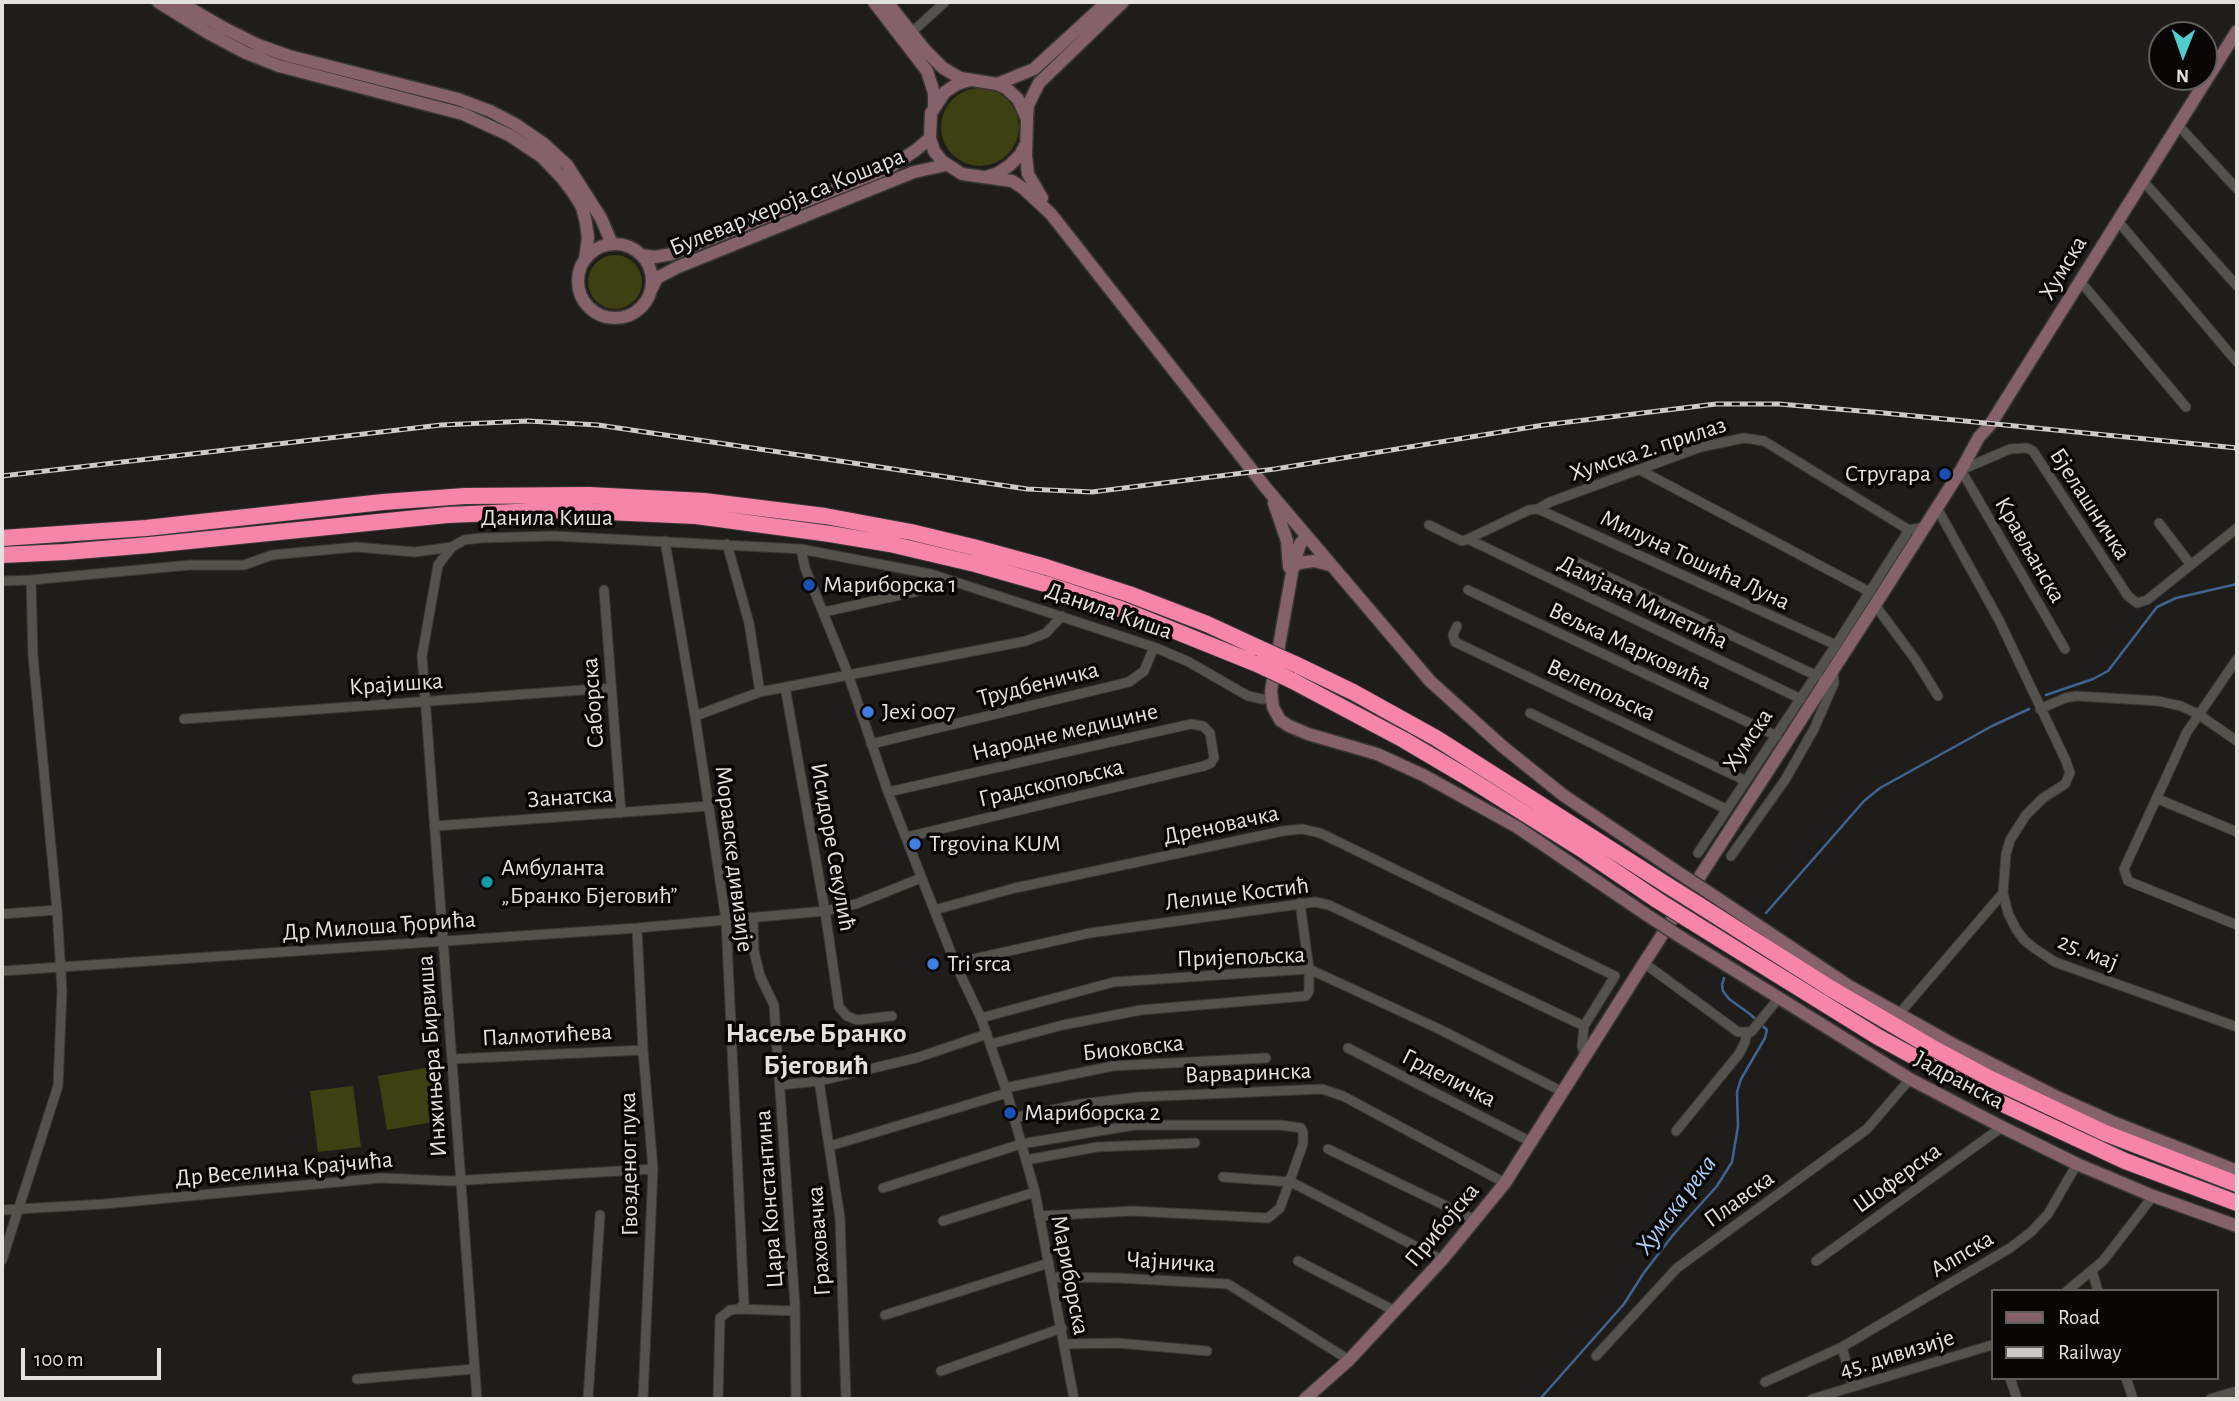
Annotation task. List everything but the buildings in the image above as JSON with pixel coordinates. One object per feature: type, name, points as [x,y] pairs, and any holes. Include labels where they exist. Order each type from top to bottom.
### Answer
[{"type":"highway","points":[[2,538],[156,527],[383,502],[552,494],[677,499],[762,507],[855,521],[950,541],[1059,571],[1169,609],[1258,656],[1361,697],[1436,738],[1672,878],[1830,988],[1980,1074],[2105,1133],[2237,1184]]},
{"type":"highway","points":[[2,555],[149,545],[447,514],[563,510],[654,513],[752,522],[957,559],[1049,585],[1258,656]]},
{"type":"highway","points":[[1293,672],[1465,776],[1858,1025],[1988,1097],[2125,1161],[2237,1203]]},
{"type":"main road","points":[[158,2],[208,33],[278,66],[463,114],[509,135],[542,157],[562,178],[582,207],[587,238],[585,259],[578,274],[579,291],[586,306],[599,315],[615,319],[631,315],[644,304],[651,290],[650,271],[641,255],[632,248],[612,244],[597,249],[585,259]]},
{"type":"main road","points":[[179,2],[258,45],[289,56],[458,99],[515,124],[567,165],[596,209],[612,244]]},
{"type":"main road","points":[[874,2],[927,71],[934,93],[929,124],[929,138],[934,151],[946,165],[962,174],[1007,180],[1020,185],[1051,214]]},
{"type":"main road","points":[[887,2],[943,68],[956,76],[997,84],[1014,95],[1027,119]]},
{"type":"main road","points":[[997,84],[1034,69],[1107,2]]},
{"type":"main road","points":[[1124,2],[1040,83],[1028,105],[1028,174],[1051,214],[1266,488],[1430,681],[1563,795],[1672,878]]},
{"type":"main road","name":"Хумска","points":[[1644,963],[1925,527],[1979,437],[1990,425],[2237,31]]},
{"type":"main road","points":[[933,107],[949,89],[970,80]]},
{"type":"main road","name":"Булевар хероја са Кошара","points":[[641,255],[655,257],[672,254],[889,168],[929,138]]},
{"type":"main road","points":[[983,177],[1005,170],[1020,155],[1026,142]]},
{"type":"main road","name":"Булевар хероја са Кошара","points":[[651,290],[657,278],[678,267],[914,172],[946,165]]},
{"type":"main road","points":[[1266,488],[1275,505],[1287,541],[1289,587]]},
{"type":"main road","points":[[1271,699],[1293,567],[1300,544],[1306,537]]},
{"type":"main road","points":[[1293,567],[1299,563],[1314,561],[1331,565]]},
{"type":"main road","name":"Јадранска","points":[[1271,699],[1275,714],[1289,726],[1307,734],[1377,754],[1423,775],[1517,828],[1777,999],[1910,1079],[2077,1164],[2153,1196],[2237,1226]]},
{"type":"main road","points":[[1703,899],[1962,1049],[2059,1098],[2237,1171]]},
{"type":"main road","name":"Прибојска","points":[[1305,1399],[1349,1360],[1395,1311],[1506,1183],[1644,963]]},
{"type":"street","points":[[911,33],[945,2]]},
{"type":"street","points":[[2178,125],[2237,190]]},
{"type":"street","points":[[2143,181],[2237,286]]},
{"type":"street","points":[[2117,220],[2237,362]]},
{"type":"street","points":[[2080,281],[2186,407]]},
{"type":"street","name":"Хумска 2. прилаз","points":[[1468,539],[1550,502],[1701,447],[1744,438],[1764,440],[1909,530]]},
{"type":"street","name":"Бјелашничка","points":[[1961,470],[2010,449],[2027,448],[2033,451],[2128,596],[2137,603],[2147,600],[2191,565]]},
{"type":"street","points":[[1640,470],[1870,592]]},
{"type":"street","name":"Крављанска","points":[[1961,470],[2065,649]]},
{"type":"street","points":[[1937,508],[1999,620],[2040,709],[2065,698],[2089,696],[2158,701],[2198,714],[2237,741]]},
{"type":"street","name":"Милуна Тошића Луна","points":[[1538,509],[1836,645]]},
{"type":"street","points":[[2159,523],[2191,565],[2237,528]]},
{"type":"street","points":[[1429,525],[1462,541],[1468,539]]},
{"type":"street","points":[[1909,530],[1925,527]]},
{"type":"street","name":"Хумска","points":[[1698,853],[1777,736],[1909,530]]},
{"type":"street","name":"Данила Киша","points":[[2,581],[190,565],[244,565],[272,555],[356,547],[415,552],[452,547],[464,540],[480,538],[554,536],[801,549],[932,574],[1154,647],[1189,662],[1248,696],[1271,699]]},
{"type":"street","name":"Дамјана Милетића","points":[[1468,539],[1801,699]]},
{"type":"street","name":"Моравске дивизије","points":[[665,541],[726,920],[744,1304],[739,1309]]},
{"type":"street","points":[[727,544],[749,623],[760,692]]},
{"type":"street","name":"Инжињера Бирвиша","points":[[452,547],[438,565],[422,656],[477,1399]]},
{"type":"street","name":"Мариборска","points":[[801,549],[805,568],[848,674],[888,792],[955,963],[981,1018],[1006,1090],[1035,1192],[1074,1399]]},
{"type":"street","points":[[1575,561],[1816,676]]},
{"type":"street","points":[[2,1260],[58,1086],[61,967],[33,656],[31,580]]},
{"type":"street","points":[[824,612],[933,588]]},
{"type":"street","name":"Саборска","points":[[604,590],[621,813]]},
{"type":"street","name":"Вељка Марковића","points":[[1468,590],[1777,736]]},
{"type":"street","points":[[1875,605],[1915,659],[1938,696]]},
{"type":"street","points":[[695,716],[760,692],[1026,641],[1046,633],[1062,616]]},
{"type":"street","name":"Велепољска","points":[[1457,626],[1452,635],[1455,642],[1746,780]]},
{"type":"street","name":"Трудбеничка","points":[[871,744],[1129,682],[1144,671],[1154,647]]},
{"type":"street","points":[[2237,659],[2187,732],[2124,869],[2128,881],[2237,925]]},
{"type":"street","name":"Хумска","points":[[1731,856],[1785,780],[1814,729],[1834,683],[1833,671]]},
{"type":"street","name":"Исидоре Секулић","points":[[785,687],[825,911],[837,1000],[842,1012],[857,1020],[892,1016]]},
{"type":"street","name":"Крајишка","points":[[184,719],[610,688]]},
{"type":"street","name":"25. мај","points":[[2040,709],[2066,761],[2069,779],[2043,798],[2026,816],[2010,840],[2006,854],[2003,893],[2016,929],[2024,940],[2055,962],[2237,1025]]},
{"type":"street","name":"Хумска","points":[[1530,713],[1726,809]]},
{"type":"street","name":"Народне медицине","points":[[888,792],[1195,723],[1206,728],[1212,739],[1214,758],[1204,766]]},
{"type":"street","name":"Градскопољска","points":[[907,838],[1204,766]]},
{"type":"street","points":[[2158,799],[2237,832]]},
{"type":"street","name":"Занатска","points":[[435,826],[709,806]]},
{"type":"street","name":"Дреновачка","points":[[934,910],[1015,888],[1302,829],[1320,833],[1615,976],[1584,1026]]},
{"type":"street","name":"Др Милоша Ђорића","points":[[2,971],[637,928],[825,911],[856,904],[921,878]]},
{"type":"street","points":[[1899,1014],[2003,893]]},
{"type":"street","name":"Лелице Костић","points":[[955,963],[1090,933],[1314,902],[1329,905],[1584,1026]]},
{"type":"street","points":[[991,1044],[1063,1025],[1141,1010],[1306,996],[1309,991],[1309,969],[1300,903]]},
{"type":"street","points":[[2,915],[57,910]]},
{"type":"street","name":"Цара Константина","points":[[754,918],[754,951],[760,976],[774,1006],[781,1085],[795,1311],[796,1399]]},
{"type":"street","name":"Гвозденог пука","points":[[637,928],[653,1169],[643,1399]]},
{"type":"street","points":[[1644,963],[1733,1030],[1747,1033]]},
{"type":"street","name":"Пријепољска","points":[[981,1018],[1114,982],[1309,969],[1439,1029],[1563,1092]]},
{"type":"street","points":[[1676,1131],[1739,1054],[1747,1033],[1756,1027],[1777,999]]},
{"type":"street","points":[[1584,1026],[1582,1046],[1585,1056]]},
{"type":"street","points":[[781,1085],[819,1081],[916,1058],[987,1034]]},
{"type":"street","name":"Грделичка","points":[[1348,1048],[1531,1142]]},
{"type":"street","name":"Палмотићева","points":[[453,1059],[643,1050]]},
{"type":"street","name":"Биоковска","points":[[830,1146],[1006,1090],[1113,1066],[1266,1058]]},
{"type":"street","name":"Плавска","points":[[1596,1356],[1676,1268],[1867,1129],[1910,1079]]},
{"type":"street","name":"Граховачка","points":[[819,1081],[840,1218],[846,1399]]},
{"type":"street","name":"Варваринска","points":[[1013,1118],[1080,1104],[1138,1097],[1322,1088],[1343,1096],[1506,1183]]},
{"type":"street","points":[[883,1188],[1021,1144],[1135,1125],[1280,1125],[1301,1128],[1304,1138],[1291,1182],[1280,1208],[1268,1217],[1133,1211],[1039,1216]]},
{"type":"street","name":"Шоферска","points":[[1816,1261],[2002,1128]]},
{"type":"street","points":[[1026,1160],[1097,1147],[1195,1143]]},
{"type":"street","points":[[1328,1149],[1475,1220]]},
{"type":"street","name":"Алпска","points":[[1765,1382],[1842,1348],[1974,1270],[2031,1232],[2048,1214],[2077,1164]]},
{"type":"street","name":"Др Веселина Крајчића","points":[[2,1210],[104,1204],[381,1178],[461,1180],[653,1169]]},
{"type":"street","points":[[1223,1178],[1291,1182],[1442,1260]]},
{"type":"street","points":[[943,1221],[1035,1192]]},
{"type":"street","points":[[2070,1289],[2092,1272],[2112,1251],[2153,1196]]},
{"type":"street","points":[[587,1399],[600,1215]]},
{"type":"street","points":[[1298,1261],[1395,1311]]},
{"type":"street","points":[[885,1315],[1049,1263]]},
{"type":"street","points":[[2092,1272],[2097,1289]]},
{"type":"street","name":"Чајничка","points":[[1052,1277],[1228,1284],[1349,1360]]},
{"type":"street","points":[[718,1399],[720,1318],[730,1310],[739,1309],[795,1311]]},
{"type":"street","points":[[941,1371],[1062,1328]]},
{"type":"street","points":[[1065,1344],[1117,1343],[1207,1351]]},
{"type":"street","name":"45. дивизије","points":[[1812,1399],[1990,1346]]},
{"type":"street","points":[[1842,1348],[1853,1387]]},
{"type":"street","points":[[357,1380],[475,1369]]},
{"type":"street","points":[[2011,1380],[2017,1399]]},
{"type":"street","points":[[2127,1380],[2133,1399]]},
{"type":"street","points":[[2210,1399],[2237,1391]]},
{"type":"green space","points":[[980,88],[995,91],[1008,99],[1016,112],[1019,127],[1016,142],[1008,155],[995,163],[980,166],[965,163],[952,155],[944,142],[941,127],[944,112],[952,99],[965,91]]},
{"type":"green space","points":[[615,255],[634,263],[642,282],[634,301],[615,309],[596,301],[588,282],[596,263]]},
{"type":"green space","points":[[431,1067],[439,1121],[387,1130],[378,1076]]},
{"type":"green space","points":[[353,1086],[361,1147],[318,1152],[310,1091]]},
{"type":"waterway","name":"Хумска река","points":[[2046,695],[2108,671],[2157,607],[2176,598],[2237,584]]},
{"type":"waterway","name":"Хумска река","points":[[1766,913],[1864,801],[1880,788],[1992,726],[2029,709]]},
{"type":"waterway","name":"Хумска река","points":[[1540,1399],[1624,1304],[1643,1274],[1673,1235],[1717,1186],[1732,1162],[1738,1126],[1737,1092],[1767,1030],[1729,999],[1723,991],[1724,978]]},
{"type":"railway","points":[[2,476],[441,425],[528,421],[598,425],[1027,489],[1092,492],[1275,469],[1544,425],[1716,404],[1779,404],[2237,448]]},
{"type":"place","name":"Стругара","points":[[1945,474]]},
{"type":"place","name":"Мариборска 1","points":[[809,585]]},
{"type":"place","name":"Jexi 007","points":[[868,712]]},
{"type":"place","name":"Trgovina KUM","points":[[915,844]]},
{"type":"place","name":"Амбуланта „Бранко Бјеговић”","points":[[487,882]]},
{"type":"place","name":"Tri srca","points":[[933,964]]},
{"type":"place","name":"Мариборска 2","points":[[1010,1113]]},
{"type":"district","name":"Насеље Бранко Бјеговић","points":[[816,1050]]}]
